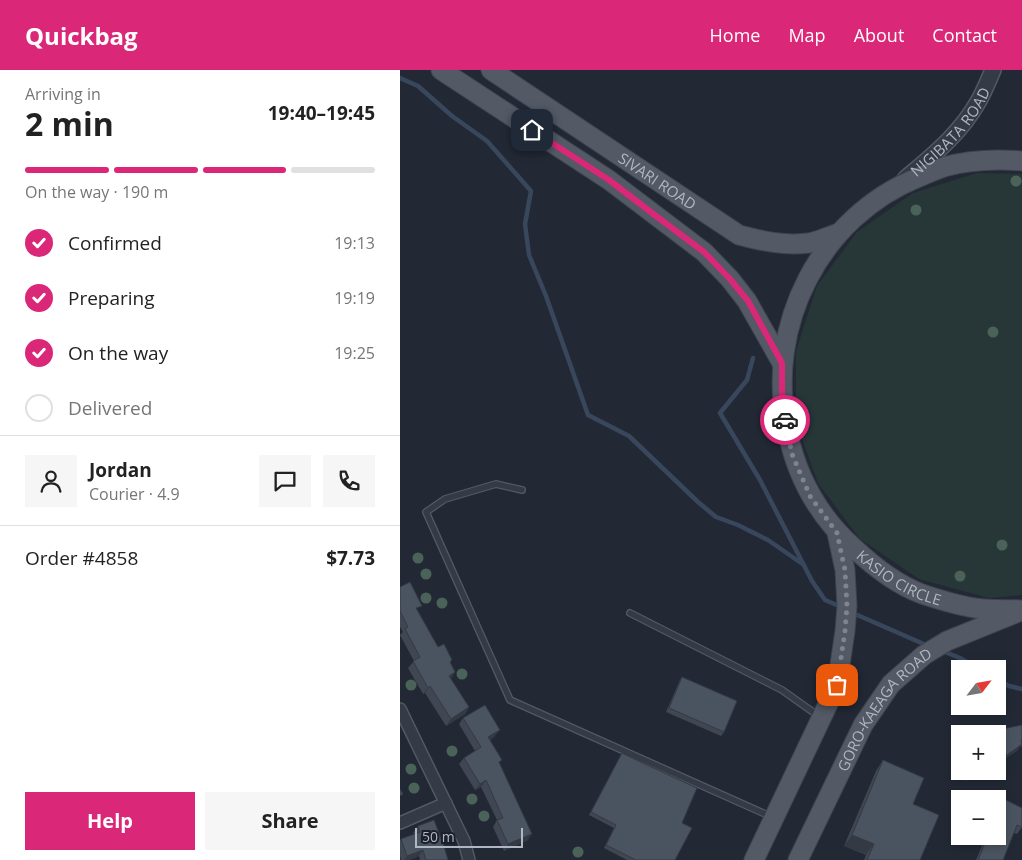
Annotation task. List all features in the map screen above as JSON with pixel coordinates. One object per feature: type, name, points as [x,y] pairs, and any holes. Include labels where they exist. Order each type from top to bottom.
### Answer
[{"type":"main road","name":"SIVARI ROAD","points":[[441,70],[609,180],[704,252],[748,301],[782,363]]},
{"type":"main road","name":"SIVARI ROAD","points":[[491,70],[739,235],[770,243],[793,244],[810,242],[839,233]]},
{"type":"main road","name":"KASIO CIRCLE","points":[[1022,160],[991,159],[943,167],[898,185],[866,206],[839,233],[816,261],[800,293],[788,328],[782,363],[782,409],[792,454],[810,496],[837,533],[876,568],[921,593],[970,608],[1022,610]]},
{"type":"main road","points":[[754,860],[837,685],[847,606],[845,570],[837,533]]},
{"type":"main road","name":"GORO-KAEAGA ROAD","points":[[798,860],[863,725],[891,684],[924,655],[948,641],[1022,610]]},
{"type":"street","name":"NIGIBATA ROAD","points":[[898,185],[944,146],[960,128],[978,102],[993,70]]},
{"type":"street","points":[[400,708],[464,841],[469,860]]},
{"type":"street","points":[[400,823],[446,803]]},
{"type":"lane","points":[[522,490],[496,484],[445,499],[426,512],[510,700],[774,818]]},
{"type":"lane","points":[[630,613],[782,690],[822,718]]},
{"type":"shaded area","points":[[977,173],[1022,174],[1022,595],[989,598],[919,579],[859,538],[818,483],[796,419],[796,351],[817,286],[857,232],[913,193]]},
{"type":"building","points":[[410,582],[422,606],[416,608],[438,647],[444,644],[452,660],[450,662],[455,672],[449,676],[469,707],[451,719],[430,686],[428,688],[413,661],[420,657],[405,629],[408,627],[400,611],[400,587]]},
{"type":"building","points":[[682,677],[737,701],[724,732],[669,708]]},
{"type":"building","points":[[485,705],[500,730],[488,737],[502,760],[499,762],[532,834],[508,844],[497,820],[503,818],[486,780],[480,784],[464,758],[481,747],[463,718]]},
{"type":"building","points":[[1022,725],[1022,744],[1006,755],[1006,728]]},
{"type":"building","points":[[622,753],[697,788],[682,823],[692,828],[675,860],[636,860],[606,845],[616,825],[591,812]]},
{"type":"building","points":[[883,760],[924,778],[913,804],[939,815],[920,860],[867,860],[874,844],[852,835]]},
{"type":"building","points":[[1006,800],[1022,808],[1022,827],[1017,825],[1003,860],[978,860],[984,845],[1006,845]]},
{"type":"building","points":[[434,820],[448,860],[426,860],[423,850],[407,856],[401,839],[420,832],[418,826]]},
{"type":"waterway","points":[[400,78],[418,86],[452,116],[487,141],[531,191],[525,224],[529,255],[546,296],[588,415],[629,436],[716,517],[738,525],[768,540],[804,565]]},
{"type":"waterway","points":[[753,358],[747,380],[720,413],[760,480],[812,581],[825,600],[839,606]]},
{"type":"waterway","points":[[855,614],[926,645]]},
{"type":"waterway","points":[[945,652],[963,660]]},
{"type":"waterway","points":[[1006,684],[1022,689]]},
{"type":"way so far","points":[[785,420],[792,454],[810,496],[837,533],[845,570],[847,606],[837,685]]},
{"type":"route","points":[[532,130],[609,180],[704,252],[730,279],[748,301],[782,363],[782,409],[785,420]]}]
